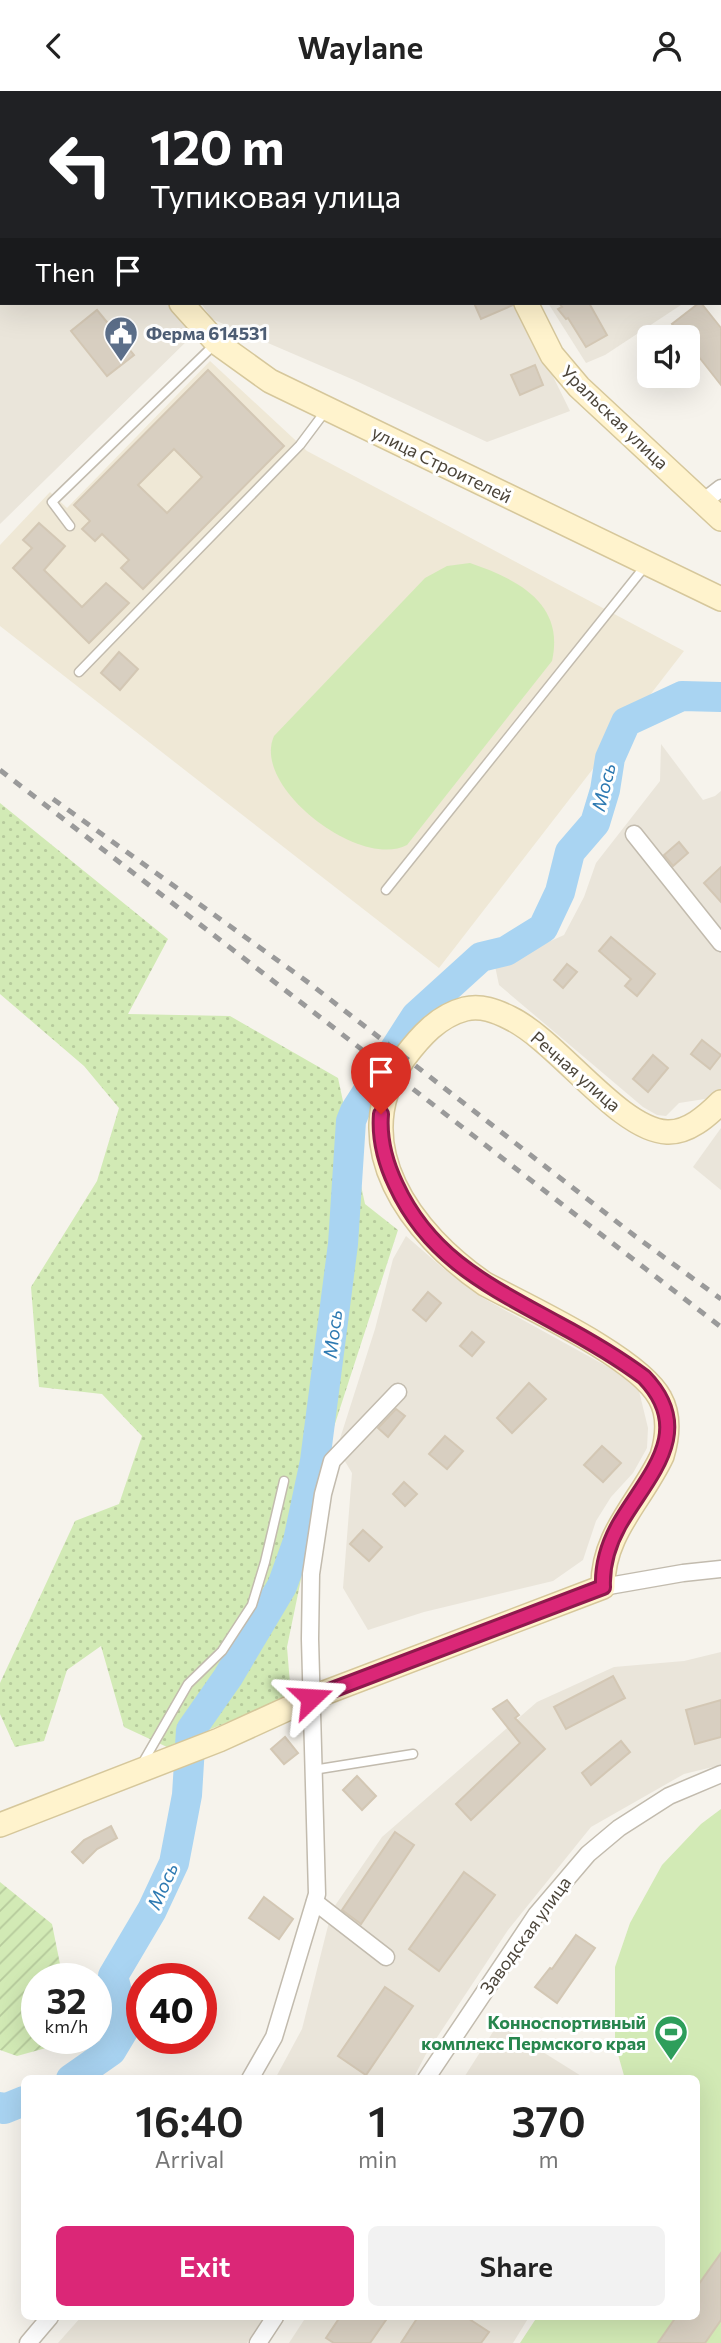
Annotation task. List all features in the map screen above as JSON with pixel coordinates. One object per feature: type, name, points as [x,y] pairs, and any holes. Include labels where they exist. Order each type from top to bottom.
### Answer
[{"type":"street","name":"улица Строителей","points":[[183,305],[217,343],[270,381],[721,600]]},
{"type":"street","name":"Уральская улица","points":[[527,305],[552,355],[579,387],[712,495],[721,519]]},
{"type":"street","points":[[634,834],[721,943]]},
{"type":"street","name":"Речная улица","points":[[603,1587],[602,1568],[611,1541],[662,1456],[666,1443],[667,1419],[660,1399],[653,1386],[631,1367],[485,1284],[450,1257],[426,1233],[404,1203],[386,1163],[380,1125],[386,1092],[400,1064],[428,1030],[451,1014],[465,1009],[490,1009],[519,1022],[629,1117],[653,1129],[676,1131],[689,1127],[703,1119],[721,1102]]},
{"type":"street","points":[[252,2075],[274,2037],[317,1894],[309,1672],[311,1574],[323,1494],[332,1461],[398,1392]]},
{"type":"street","points":[[0,1825],[219,1740],[311,1698],[603,1587],[721,1569]]},
{"type":"street","name":"Заводская улица","points":[[429,2075],[536,1915],[582,1861],[602,1841],[635,1817],[669,1796],[721,1774]]},
{"type":"street","points":[[315,1902],[386,1957]]},
{"type":"street","points":[[28,2343],[47,2320]]},
{"type":"street","points":[[258,2343],[273,2320]]},
{"type":"lane","points":[[70,526],[52,502],[217,343]]},
{"type":"lane","points":[[79,672],[300,445],[328,408]]},
{"type":"lane","points":[[386,890],[647,564]]},
{"type":"lane","points":[[137,1772],[188,1683],[222,1651],[253,1605],[284,1481]]},
{"type":"lane","points":[[313,1770],[413,1754]]},
{"type":"shaded area","points":[[0,305],[171,305],[193,335],[0,524]]},
{"type":"shaded area","points":[[202,305],[518,305],[570,411],[487,442],[354,380],[212,319]]},
{"type":"shaded area","points":[[549,305],[681,305],[651,325],[637,325],[637,334],[605,355],[586,363]]},
{"type":"shaded area","points":[[210,361],[307,451],[684,651],[439,968],[0,626],[0,545],[50,492],[67,508]]},
{"type":"shaded area","points":[[661,744],[703,800],[721,791],[721,1089],[711,1098],[679,1103],[666,1116],[657,1115],[643,1107],[499,985],[495,966],[564,935],[584,897],[596,863],[660,781]]},
{"type":"shaded area","points":[[721,1128],[721,1190],[693,1167]]},
{"type":"shaded area","points":[[406,1236],[483,1298],[619,1373],[639,1391],[648,1428],[647,1448],[633,1473],[611,1497],[596,1521],[583,1560],[553,1581],[424,1612],[368,1630],[343,1588],[352,1473],[337,1448],[375,1329],[393,1259]]},
{"type":"shaded area","points":[[721,1652],[721,1765],[684,1774],[591,1827],[508,1930],[426,2054],[415,2075],[277,2075],[302,2029],[332,1910],[382,1837],[537,1702],[614,1667],[684,1661]]},
{"type":"shaded area","points":[[498,2024],[580,2075],[466,2075]]},
{"type":"shaded area","points":[[78,2320],[262,2320],[247,2343],[58,2343]]},
{"type":"shaded area","points":[[304,2320],[527,2320],[513,2343],[289,2343]]},
{"type":"green space","points":[[470,563],[504,577],[534,596],[551,623],[554,641],[552,661],[407,845],[387,850],[363,846],[338,835],[314,819],[294,799],[278,778],[271,756],[274,736],[425,578],[447,566]]},
{"type":"green space","points":[[0,803],[168,939],[128,1014],[230,1016],[338,1078],[365,1204],[398,1230],[330,1439],[287,1647],[291,1696],[167,1747],[124,1727],[101,1646],[67,1670],[44,1741],[15,1747],[0,1714],[0,1683],[75,1521],[119,1504],[142,1436],[102,1394],[39,1387],[31,1287],[97,1181],[119,1108],[84,1066],[0,994]]},
{"type":"green space","name":"Конноспортивный комплекс Пермского края","points":[[721,1809],[721,2343],[520,2343],[535,2320],[700,2320],[700,2075],[624,2075],[615,2044],[615,1967],[630,1923],[662,1865],[701,1824]]},
{"type":"green space","points":[[0,1882],[52,1924],[60,1963],[21,1963],[21,2054],[24,2054],[17,2056],[0,2050]]},
{"type":"building","points":[[475,305],[513,305],[481,319]]},
{"type":"building","points":[[560,305],[590,305],[607,335],[586,347],[568,318],[558,309],[562,307]]},
{"type":"building","points":[[696,305],[703,305],[721,328],[721,385],[700,358],[700,325],[673,325]]},
{"type":"building","points":[[97,310],[134,355],[107,376],[71,331]]},
{"type":"building","points":[[535,365],[543,385],[520,395],[511,375]]},
{"type":"building","points":[[208,370],[284,446],[143,589],[121,568],[129,560],[102,534],[95,541],[82,529],[90,521],[74,505]],"holes":[[[174,449],[202,477],[167,513],[138,485]]]},
{"type":"building","points":[[39,523],[65,546],[44,570],[82,607],[106,583],[129,603],[89,643],[13,568],[32,548],[23,540]]},
{"type":"building","points":[[119,652],[138,669],[120,690],[101,673]]},
{"type":"building","points":[[679,842],[688,853],[673,866],[664,855]]},
{"type":"building","points":[[721,867],[721,902],[704,883]]},
{"type":"building","points":[[611,937],[655,974],[637,996],[625,986],[631,979],[599,951]]},
{"type":"building","points":[[567,964],[577,972],[563,988],[554,980]]},
{"type":"building","points":[[702,1040],[721,1055],[710,1069],[691,1054]]},
{"type":"building","points":[[653,1055],[668,1068],[648,1092],[633,1079]]},
{"type":"building","points":[[428,1292],[441,1303],[426,1321],[413,1310]]},
{"type":"building","points":[[472,1332],[484,1342],[472,1356],[460,1346]]},
{"type":"building","points":[[529,1383],[546,1399],[512,1433],[497,1418]]},
{"type":"building","points":[[396,1409],[405,1416],[388,1437],[378,1428]]},
{"type":"building","points":[[445,1436],[463,1451],[447,1469],[429,1454]]},
{"type":"building","points":[[602,1446],[621,1463],[603,1482],[584,1465]]},
{"type":"building","points":[[404,1482],[417,1494],[405,1506],[393,1494]]},
{"type":"building","points":[[363,1530],[382,1547],[369,1561],[350,1544]]},
{"type":"building","points":[[613,1676],[625,1698],[566,1729],[554,1707]]},
{"type":"building","points":[[507,1700],[519,1715],[515,1718],[545,1749],[471,1820],[456,1804],[520,1743],[493,1709]]},
{"type":"building","points":[[721,1700],[721,1737],[695,1744],[686,1710]]},
{"type":"building","points":[[285,1737],[298,1753],[284,1764],[271,1749]]},
{"type":"building","points":[[621,1741],[630,1752],[591,1785],[582,1773]]},
{"type":"building","points":[[357,1776],[376,1796],[362,1810],[343,1790]]},
{"type":"building","points":[[111,1826],[117,1838],[97,1849],[83,1863],[72,1852],[84,1840]]},
{"type":"building","points":[[395,1832],[414,1845],[361,1924],[342,1910]]},
{"type":"building","points":[[464,1872],[495,1895],[439,1971],[409,1949]]},
{"type":"building","points":[[264,1897],[293,1919],[279,1939],[249,1918]]},
{"type":"building","points":[[576,1935],[595,1948],[557,2003],[535,1987],[550,1968],[552,1969]]},
{"type":"building","points":[[385,1987],[413,2006],[366,2075],[338,2056]]},
{"type":"building","points":[[721,2253],[721,2320],[705,2343],[658,2343],[674,2320],[700,2320],[700,2282]]},
{"type":"building","points":[[338,2320],[386,2320],[370,2343],[334,2343],[326,2338]]},
{"type":"building","points":[[416,2320],[471,2320],[489,2332],[481,2343],[401,2343]]},
{"type":"waterway","name":"Мось","points":[[77,2075],[111,2051],[126,2026],[113,1976],[152,1910],[174,1863],[187,1795],[191,1730],[228,1677],[282,1586],[298,1541],[315,1461],[343,1244],[351,1121],[355,1111],[416,1016],[481,957],[506,951],[543,928],[560,892],[570,852],[595,823],[605,790],[610,758],[626,722],[682,696],[721,697]]},
{"type":"waterway","name":"Мось","points":[[0,2107],[4,2109],[21,2102]]},
{"type":"railway","points":[[0,770],[721,1327]]},
{"type":"railway","points":[[53,799],[309,983],[635,1236],[721,1299]]},
{"type":"place","name":"Ферма 614531","points":[[121,363]]},
{"type":"place","name":"Конноспортивный комплекс Пермского края","points":[[671,2062]]},
{"type":"route","points":[[311,1698],[603,1587],[602,1568],[611,1541],[649,1481],[666,1443],[665,1409],[653,1386],[644,1377],[613,1355],[485,1284],[435,1244],[404,1203],[386,1163],[382,1146],[381,1114]]}]
